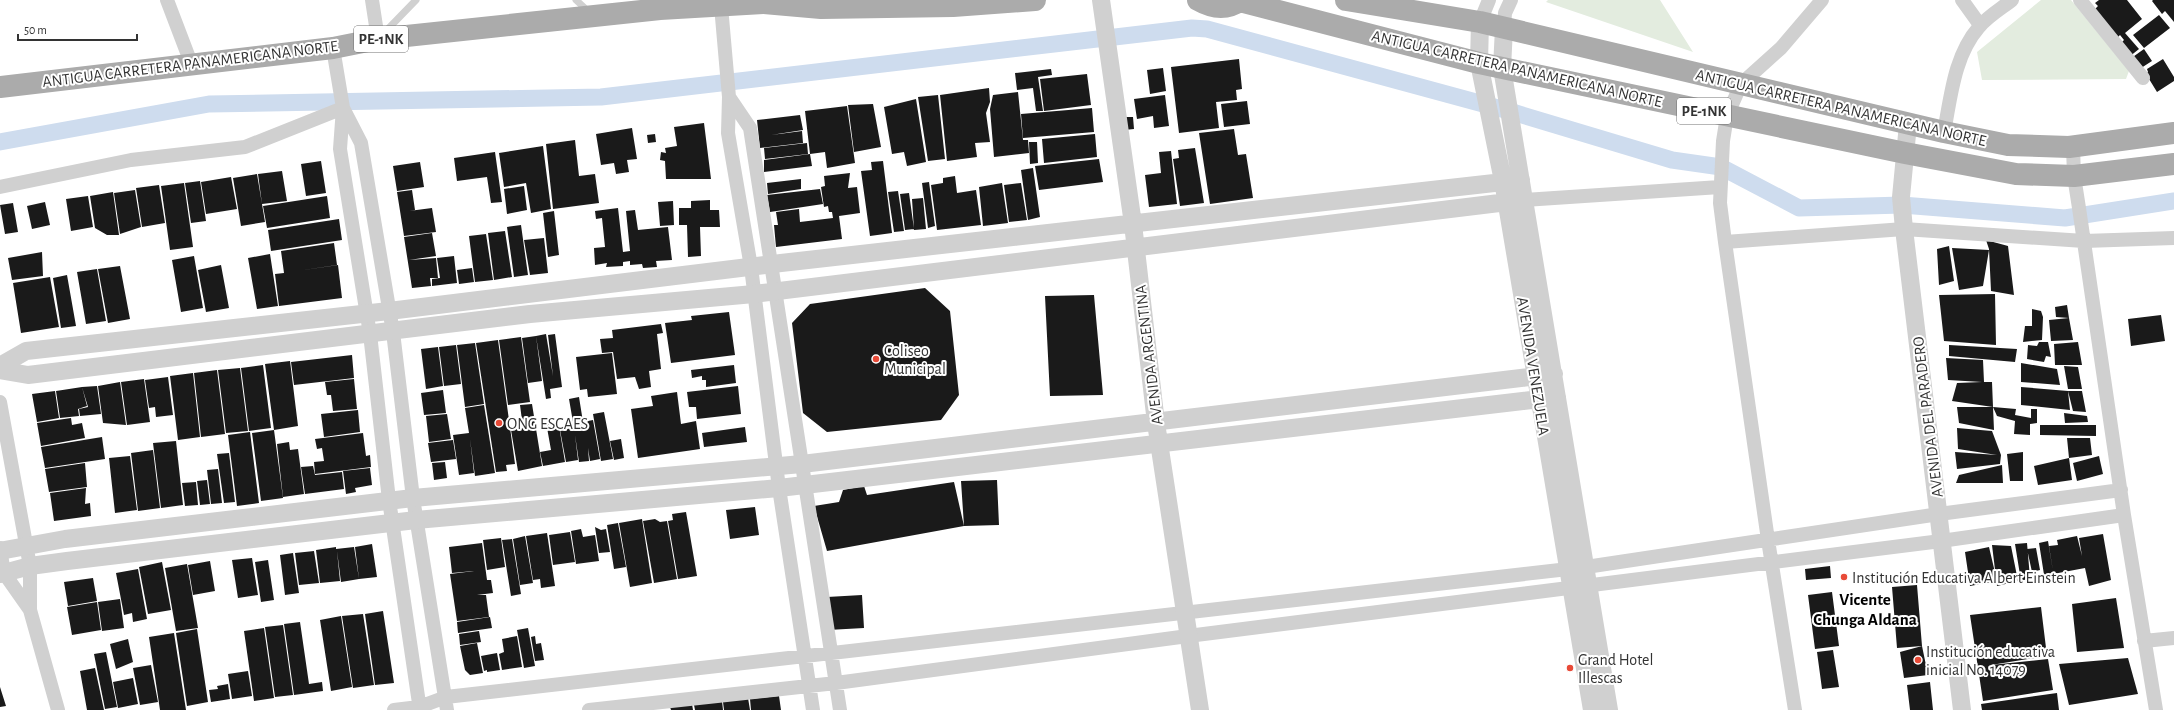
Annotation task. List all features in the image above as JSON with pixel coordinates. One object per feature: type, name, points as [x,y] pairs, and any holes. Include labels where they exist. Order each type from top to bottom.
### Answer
[{"type":"main road","name":"ANTIGUA CARRETERA PANAMERICANA NORTE","points":[[0,86],[332,48],[378,39],[594,16],[659,4],[721,6],[772,1],[821,8],[953,6],[1035,0]]},
{"type":"main road","name":"PE-1NK","points":[[1198,0],[1207,6],[1219,8],[1230,6],[1241,1]]},
{"type":"main road","name":"ANTIGUA CARRETERA PANAMERICANA NORTE","points":[[1346,0],[1480,22],[1908,124],[2008,145],[2073,147],[2174,133]]},
{"type":"main road","name":"ANTIGUA CARRETERA PANAMERICANA NORTE","points":[[1241,1],[1479,63],[1905,154],[2016,174],[2074,176],[2174,164]]},
{"type":"street","points":[[167,0],[191,63]]},
{"type":"street","points":[[372,0],[378,39]]},
{"type":"street","name":"AVENIDA ARGENTINA","points":[[1101,0],[1133,224],[1156,423],[1200,710]]},
{"type":"street","points":[[1480,22],[1489,0]]},
{"type":"street","points":[[1504,28],[1505,13],[1511,0]]},
{"type":"street","points":[[1795,710],[1771,563],[1725,242],[1720,203],[1720,187],[1723,141],[1727,116],[1742,84],[1781,48],[1822,0]]},
{"type":"street","points":[[1962,0],[1980,25]]},
{"type":"street","points":[[1944,132],[1960,58],[1967,42],[1980,25],[2012,0]]},
{"type":"street","points":[[2080,0],[2143,78]]},
{"type":"street","points":[[721,6],[729,97],[728,133],[751,268],[779,488],[806,656],[813,710]]},
{"type":"street","name":"AVENIDA VENEZUELA","points":[[1480,22],[1479,63],[1503,181],[1516,201],[1554,374],[1548,398]]},
{"type":"street","name":"AVENIDA VENEZUELA","points":[[1504,28],[1502,68],[1521,180],[1516,201],[1536,376],[1548,398],[1577,568],[1592,710]]},
{"type":"street","points":[[332,48],[343,108],[340,149],[370,334],[392,523],[419,708]]},
{"type":"street","points":[[729,97],[750,128],[840,710]]},
{"type":"street","points":[[0,187],[131,160],[245,147],[343,108]]},
{"type":"street","points":[[343,108],[361,143],[393,332],[416,520],[446,703]]},
{"type":"street","name":"AVENIDA DEL PARADERO","points":[[1908,124],[1901,196],[1904,229],[1962,710]]},
{"type":"street","points":[[2073,147],[2074,176],[2124,515],[2156,710]]},
{"type":"street","points":[[0,366],[26,351],[366,314],[751,268],[771,264],[1521,180]]},
{"type":"street","points":[[0,370],[28,375],[393,332],[530,314],[754,294],[775,290],[1135,246],[1516,201],[1673,188],[1720,187]]},
{"type":"street","points":[[1725,242],[1904,229],[2084,241],[2174,238]]},
{"type":"street","points":[[186,334],[188,355]]},
{"type":"street","points":[[30,610],[2,574],[0,550],[26,545],[226,519],[389,500],[802,464],[1156,423],[1554,374]]},
{"type":"street","points":[[2,574],[30,566],[416,520],[779,488],[1159,442],[1548,398]]},
{"type":"street","points":[[0,402],[30,566],[30,610],[58,710]]},
{"type":"street","points":[[394,710],[419,708],[446,703],[806,656],[1577,568],[1939,514],[2121,490]]},
{"type":"street","points":[[589,710],[836,683],[1188,636],[1941,542],[2124,515]]},
{"type":"street","points":[[226,519],[228,542]]},
{"type":"street","name":"AVENIDA VENEZUELA","points":[[1580,587],[1609,710]]},
{"type":"street","points":[[2144,641],[2174,638]]},
{"type":"lane","points":[[378,39],[416,0]]},
{"type":"lane","points":[[576,0],[594,16]]},
{"type":"shaded area","points":[[1548,0],[1660,0],[1693,52],[1546,2]]},
{"type":"shaded area","points":[[2041,0],[2071,0],[2129,71],[2126,79],[1982,80],[1977,52]]},
{"type":"building","points":[[2099,0],[2127,0],[2142,19],[2125,33],[2139,49],[2129,57],[2119,45],[2124,40],[2120,35],[2117,38],[2093,11],[2098,6],[2095,3]]},
{"type":"building","points":[[2174,0],[2174,22],[2165,11],[2162,14],[2152,1]]},
{"type":"building","points":[[2159,15],[2170,28],[2144,48],[2133,35]]},
{"type":"building","points":[[2144,49],[2152,61],[2138,70],[2130,59]]},
{"type":"building","points":[[1239,59],[1242,89],[1236,90],[1237,100],[1216,102],[1219,128],[1179,133],[1171,67]]},
{"type":"building","points":[[2163,59],[2174,77],[2174,81],[2157,92],[2146,74],[2148,72],[2147,69]]},
{"type":"building","points":[[1163,68],[1166,91],[1150,94],[1147,70]]},
{"type":"building","points":[[1051,69],[1052,75],[1038,77],[1043,111],[1036,111],[1033,88],[1017,90],[1015,73]]},
{"type":"building","points":[[1087,74],[1091,105],[1044,111],[1040,79]]},
{"type":"building","points":[[989,88],[990,102],[986,113],[990,142],[975,143],[977,157],[947,161],[940,95]]},
{"type":"building","points":[[1018,92],[1023,140],[1028,140],[1029,153],[994,157],[990,109],[993,95]]},
{"type":"building","points":[[938,95],[945,159],[928,161],[918,97]]},
{"type":"building","points":[[1165,95],[1169,126],[1154,128],[1153,116],[1137,119],[1134,99]]},
{"type":"building","points":[[916,99],[926,162],[907,166],[904,152],[892,154],[884,107]]},
{"type":"building","points":[[1247,101],[1250,124],[1224,127],[1221,104]]},
{"type":"building","points":[[873,104],[881,147],[854,152],[848,105]]},
{"type":"building","points":[[847,106],[855,163],[827,168],[825,152],[810,154],[805,111]]},
{"type":"building","points":[[1092,108],[1094,132],[1023,138],[1021,114]]},
{"type":"building","points":[[800,115],[803,130],[771,135],[802,131],[803,143],[760,148],[757,120]]},
{"type":"building","points":[[1123,117],[1133,117],[1134,129],[1124,130]]},
{"type":"building","points":[[704,123],[711,179],[666,179],[665,161],[660,160],[661,152],[666,153],[665,148],[677,146],[674,127]]},
{"type":"building","points":[[632,128],[637,159],[627,160],[629,172],[616,174],[614,163],[601,165],[596,134]]},
{"type":"building","points":[[1234,129],[1238,155],[1246,154],[1253,198],[1210,204],[1199,133]]},
{"type":"building","points":[[655,134],[656,142],[648,143],[647,135]]},
{"type":"building","points":[[1095,134],[1097,157],[1044,163],[1042,139]]},
{"type":"building","points":[[575,140],[579,176],[595,174],[599,203],[553,209],[546,144]]},
{"type":"building","points":[[1029,142],[1037,142],[1038,163],[1030,164]]},
{"type":"building","points":[[807,143],[808,154],[765,159],[764,148]]},
{"type":"building","points":[[543,146],[551,209],[531,213],[526,183],[504,187],[499,153]]},
{"type":"building","points":[[1195,148],[1204,203],[1180,206],[1173,159],[1179,158],[1178,150]]},
{"type":"building","points":[[1171,151],[1177,204],[1149,207],[1145,175],[1161,173],[1159,152]]},
{"type":"building","points":[[495,152],[502,202],[491,203],[487,177],[457,181],[454,158]]},
{"type":"building","points":[[810,154],[812,166],[764,172],[764,160]]},
{"type":"building","points":[[1099,159],[1103,182],[1039,190],[1035,166]]},
{"type":"building","points":[[321,161],[326,193],[306,196],[301,164]]},
{"type":"building","points":[[883,161],[892,233],[870,236],[861,171],[872,170],[871,162]]},
{"type":"building","points":[[420,162],[424,187],[397,191],[393,166]]},
{"type":"building","points":[[1033,168],[1040,217],[1028,220],[1021,170]]},
{"type":"building","points":[[282,171],[287,201],[262,204],[258,174]]},
{"type":"building","points":[[850,173],[848,188],[857,187],[860,213],[839,216],[842,239],[776,247],[774,225],[778,225],[776,212],[799,209],[800,222],[833,218],[832,212],[829,212],[828,206],[824,207],[821,187],[825,186],[824,176]]},
{"type":"building","points":[[257,174],[265,222],[241,226],[233,178]]},
{"type":"building","points":[[955,176],[957,193],[976,190],[981,225],[937,230],[931,185],[943,183],[943,178]]},
{"type":"building","points":[[231,177],[237,209],[206,214],[201,182]]},
{"type":"building","points":[[801,179],[801,189],[768,194],[767,183]]},
{"type":"building","points":[[200,181],[206,221],[191,223],[185,183]]},
{"type":"building","points":[[929,182],[935,226],[928,228],[922,183]]},
{"type":"building","points":[[184,183],[193,247],[170,250],[161,186]]},
{"type":"building","points":[[1002,183],[1008,223],[983,226],[979,187]]},
{"type":"building","points":[[1021,183],[1027,220],[1009,222],[1004,185]]},
{"type":"building","points":[[159,185],[165,223],[142,227],[136,188]]},
{"type":"building","points":[[524,186],[527,210],[507,214],[504,189]]},
{"type":"building","points":[[820,189],[823,204],[770,212],[767,195]]},
{"type":"building","points":[[135,190],[141,227],[120,234],[114,193]]},
{"type":"building","points":[[412,190],[415,210],[409,211],[432,208],[436,232],[404,236],[397,192]]},
{"type":"building","points":[[898,191],[904,231],[894,232],[888,192]]},
{"type":"building","points":[[113,192],[119,235],[107,235],[95,228],[90,196]]},
{"type":"building","points":[[909,193],[914,229],[905,230],[900,194]]},
{"type":"building","points":[[88,196],[93,227],[71,231],[66,199]]},
{"type":"building","points":[[327,196],[330,218],[267,228],[263,206]]},
{"type":"building","points":[[923,198],[926,229],[914,230],[912,199]]},
{"type":"building","points":[[710,200],[710,210],[719,210],[720,227],[700,227],[701,256],[688,257],[687,225],[679,225],[679,208],[691,208],[691,201]]},
{"type":"building","points":[[673,201],[674,225],[660,226],[658,202]]},
{"type":"building","points":[[45,202],[50,225],[32,229],[27,206]]},
{"type":"building","points":[[13,203],[18,232],[5,234],[0,205]]},
{"type":"building","points":[[618,208],[623,252],[630,251],[626,211],[635,210],[638,230],[668,227],[672,260],[656,261],[657,267],[643,268],[642,264],[630,265],[630,261],[623,262],[623,266],[606,267],[607,263],[595,265],[594,248],[605,247],[602,218],[596,219],[595,211]]},
{"type":"building","points":[[554,211],[559,255],[548,257],[543,213]]},
{"type":"building","points":[[339,219],[342,240],[271,251],[268,230]]},
{"type":"building","points":[[521,225],[528,275],[514,277],[507,227]]},
{"type":"building","points":[[505,231],[512,277],[494,280],[488,233]]},
{"type":"building","points":[[432,233],[436,256],[409,260],[436,258],[438,278],[430,278],[431,286],[412,288],[404,237]]},
{"type":"building","points":[[486,234],[493,280],[475,282],[469,236]]},
{"type":"building","points":[[544,238],[548,273],[530,275],[524,240]]},
{"type":"building","points":[[1986,240],[2008,246],[2014,295],[1991,291],[1989,249]]},
{"type":"building","points":[[334,243],[337,265],[297,271],[338,265],[342,298],[279,306],[275,274],[284,273],[281,251]]},
{"type":"building","points":[[1949,246],[1954,281],[1939,285],[1937,249]]},
{"type":"building","points":[[1952,248],[1989,250],[1983,286],[1959,290]]},
{"type":"building","points":[[42,252],[43,276],[12,280],[8,258]]},
{"type":"building","points":[[270,254],[278,306],[257,309],[248,258]]},
{"type":"building","points":[[194,256],[203,308],[181,312],[172,260]]},
{"type":"building","points":[[454,256],[457,283],[432,286],[432,279],[440,278],[437,258]]},
{"type":"building","points":[[221,265],[229,308],[206,312],[198,270]]},
{"type":"building","points":[[120,266],[130,319],[108,323],[98,269]]},
{"type":"building","points":[[472,268],[474,282],[459,284],[457,270]]},
{"type":"building","points":[[97,269],[106,321],[86,324],[77,272]]},
{"type":"building","points":[[67,275],[76,326],[61,328],[53,278]]},
{"type":"building","points":[[50,277],[59,327],[21,333],[13,283]]},
{"type":"building","name":"Coliseo Municipal","points":[[925,288],[950,311],[959,395],[941,420],[827,432],[803,413],[792,323],[810,304]]},
{"type":"building","points":[[1995,294],[1996,345],[1944,341],[1939,295]]},
{"type":"building","points":[[1094,295],[1103,395],[1050,396],[1045,296]]},
{"type":"building","points":[[2067,305],[2069,318],[2056,317],[2055,307]]},
{"type":"building","points":[[2032,309],[2041,311],[2043,317],[2042,340],[2023,342],[2025,326],[2032,326]]},
{"type":"building","points":[[729,312],[735,355],[671,363],[665,323],[692,320],[691,316]]},
{"type":"building","points":[[2161,315],[2165,341],[2131,346],[2128,319]]},
{"type":"building","points":[[2069,318],[2073,340],[2051,341],[2049,320]]},
{"type":"building","points":[[661,324],[663,333],[657,334],[661,369],[649,371],[651,387],[639,389],[635,377],[617,379],[613,352],[602,353],[600,339],[613,338],[612,330]]},
{"type":"building","points":[[546,334],[553,376],[548,335],[555,334],[562,387],[550,389],[551,398],[546,399],[536,336]]},
{"type":"building","points":[[536,336],[542,381],[528,383],[522,338]]},
{"type":"building","points":[[521,337],[530,402],[508,405],[499,340]]},
{"type":"building","points":[[498,340],[515,464],[506,465],[507,471],[496,472],[476,343]]},
{"type":"building","points":[[2039,342],[2048,342],[2051,357],[2046,356],[2044,362],[2027,359],[2028,345],[2037,346]]},
{"type":"building","points":[[2078,342],[2082,365],[2055,365],[2054,344]]},
{"type":"building","points":[[475,343],[484,404],[465,407],[457,345]]},
{"type":"building","points":[[456,345],[461,384],[444,386],[439,347]]},
{"type":"building","points":[[1949,345],[2017,349],[2015,362],[1949,356]]},
{"type":"building","points":[[438,347],[443,386],[426,389],[421,349]]},
{"type":"building","points":[[612,353],[617,394],[588,397],[587,389],[580,390],[576,357]]},
{"type":"building","points":[[352,355],[354,378],[294,385],[291,362]]},
{"type":"building","points":[[1946,358],[1983,360],[1984,382],[1992,382],[1993,407],[1952,401],[1957,383],[1982,382],[1948,380]]},
{"type":"building","points":[[290,361],[298,426],[274,430],[265,364]]},
{"type":"building","points":[[2021,363],[2057,369],[2060,385],[2021,382]]},
{"type":"building","points":[[263,365],[271,428],[249,431],[241,368]]},
{"type":"building","points":[[734,365],[736,383],[706,387],[706,380],[702,380],[702,376],[692,378],[691,370]]},
{"type":"building","points":[[2064,366],[2078,367],[2082,389],[2068,389]]},
{"type":"building","points":[[240,368],[248,431],[226,433],[218,370]]},
{"type":"building","points":[[217,370],[225,434],[201,437],[194,373]]},
{"type":"building","points":[[193,373],[200,437],[178,440],[170,376]]},
{"type":"building","points":[[168,377],[173,415],[156,417],[155,407],[149,408],[145,380]]},
{"type":"building","points":[[144,379],[150,422],[127,425],[121,382]]},
{"type":"building","points":[[354,379],[357,409],[333,411],[331,395],[327,395],[325,382]]},
{"type":"building","points":[[120,382],[126,425],[103,423],[98,386]]},
{"type":"building","points":[[97,386],[101,414],[80,416],[79,409],[88,407],[82,387]]},
{"type":"building","points":[[738,386],[741,414],[697,419],[696,407],[689,407],[687,392]]},
{"type":"building","points":[[82,387],[87,406],[78,409],[79,416],[60,418],[56,391]]},
{"type":"building","points":[[2021,387],[2068,391],[2070,410],[2021,405]]},
{"type":"building","points":[[443,390],[446,413],[424,415],[421,393]]},
{"type":"building","points":[[55,391],[59,418],[37,422],[32,394]]},
{"type":"building","points":[[2068,391],[2082,391],[2086,412],[2073,411]]},
{"type":"building","points":[[677,392],[681,424],[696,421],[700,449],[638,458],[631,409],[653,406],[651,396]]},
{"type":"building","points":[[579,397],[583,422],[593,420],[600,459],[590,461],[588,448],[589,461],[579,462],[575,435],[578,460],[566,462],[560,430],[574,428],[569,399]]},
{"type":"building","points":[[532,404],[542,466],[518,471],[511,430],[523,428],[520,405]]},
{"type":"building","points":[[484,405],[495,473],[475,476],[470,439],[474,473],[459,475],[453,435],[469,433],[465,408]]},
{"type":"building","points":[[1957,407],[1993,407],[1994,430],[1959,423]]},
{"type":"building","points":[[1993,407],[2016,409],[2015,415],[2031,418],[2031,409],[2037,409],[2037,423],[2030,424],[2030,435],[2014,434],[2015,421],[1997,416]]},
{"type":"building","points":[[358,410],[360,432],[324,437],[321,414]]},
{"type":"building","points":[[604,412],[613,459],[601,461],[593,414]]},
{"type":"building","points":[[2064,413],[2087,416],[2088,422],[2065,423]]},
{"type":"building","points":[[447,414],[451,439],[429,442],[426,416]]},
{"type":"building","points":[[71,418],[72,425],[82,423],[85,438],[41,446],[37,423]]},
{"type":"building","points":[[558,420],[565,462],[543,466],[540,452],[551,450],[546,422]]},
{"type":"building","points":[[2040,425],[2096,425],[2096,436],[2040,435]]},
{"type":"building","points":[[745,427],[747,442],[704,447],[702,433]]},
{"type":"building","points":[[1957,428],[1992,431],[2001,455],[2000,464],[1957,469],[1955,452],[1997,455],[1958,449]]},
{"type":"building","points":[[274,430],[283,498],[261,501],[252,433]]},
{"type":"building","points":[[250,432],[259,503],[237,506],[228,435]]},
{"type":"building","points":[[363,433],[366,456],[370,455],[371,467],[315,474],[314,462],[324,461],[322,448],[317,449],[315,439]]},
{"type":"building","points":[[102,437],[105,459],[45,468],[41,447]]},
{"type":"building","points":[[2067,438],[2090,438],[2092,455],[2069,458]]},
{"type":"building","points":[[621,439],[624,458],[614,460],[610,441]]},
{"type":"building","points":[[453,440],[456,459],[431,462],[428,443]]},
{"type":"building","points":[[176,441],[183,505],[161,508],[153,443]]},
{"type":"building","points":[[289,442],[290,450],[298,449],[304,494],[283,497],[277,444]]},
{"type":"building","points":[[153,450],[160,508],[138,511],[131,453]]},
{"type":"building","points":[[2023,452],[2023,481],[2010,481],[2007,454]]},
{"type":"building","points":[[229,453],[235,502],[224,503],[217,454]]},
{"type":"building","points":[[130,456],[137,510],[115,513],[109,458]]},
{"type":"building","points":[[2099,456],[2103,474],[2077,481],[2073,463]]},
{"type":"building","points":[[2069,458],[2072,480],[2038,485],[2034,466]]},
{"type":"building","points":[[445,462],[447,478],[434,480],[432,463]]},
{"type":"building","points":[[85,463],[87,487],[49,492],[45,469]]},
{"type":"building","points":[[2002,465],[2003,483],[1956,483],[1959,475]]},
{"type":"building","points":[[313,466],[315,475],[342,472],[344,489],[305,494],[301,467]]},
{"type":"building","points":[[370,468],[372,485],[355,488],[356,492],[346,494],[343,471]]},
{"type":"building","points":[[218,469],[222,503],[211,504],[207,470]]},
{"type":"building","points":[[207,480],[210,504],[200,505],[197,481]]},
{"type":"building","points":[[997,480],[999,525],[964,526],[961,481]]},
{"type":"building","points":[[196,482],[198,505],[185,506],[182,483]]},
{"type":"building","points":[[954,482],[964,526],[827,551],[814,506],[839,502],[843,490],[864,486],[867,495]]},
{"type":"building","points":[[86,488],[85,504],[90,503],[91,516],[54,521],[50,493]]},
{"type":"building","points":[[755,507],[759,535],[730,539],[726,510]]},
{"type":"building","points":[[686,512],[697,576],[678,579],[668,521],[673,520],[672,514]]},
{"type":"building","points":[[642,519],[652,583],[630,587],[619,523]]},
{"type":"building","points":[[655,519],[660,522],[667,521],[677,579],[654,583],[643,521]]},
{"type":"building","points":[[618,523],[626,567],[614,569],[607,525]]},
{"type":"building","points":[[595,527],[601,530],[606,529],[610,552],[599,553]]},
{"type":"building","points":[[581,529],[583,537],[595,535],[599,561],[576,564],[571,531]]},
{"type":"building","points":[[570,532],[575,562],[553,565],[549,535]]},
{"type":"building","points":[[547,533],[555,586],[541,588],[540,579],[533,580],[526,536]]},
{"type":"building","points":[[2103,534],[2111,580],[2089,586],[2085,568],[2053,574],[2054,579],[2045,581],[2039,543],[2048,541],[2053,571],[2049,546],[2058,545],[2057,540],[2077,536],[2082,556],[2079,538]]},
{"type":"building","points":[[525,536],[533,583],[520,585],[513,539]]},
{"type":"building","points":[[501,538],[505,567],[487,570],[483,540]]},
{"type":"building","points":[[512,539],[521,594],[511,596],[502,540]]},
{"type":"building","points":[[482,543],[487,580],[491,580],[493,593],[477,595],[486,595],[489,617],[457,621],[450,574],[474,571],[452,573],[449,547]]},
{"type":"building","points":[[2027,543],[2030,578],[2021,581],[2015,544]]},
{"type":"building","points":[[372,544],[377,577],[359,579],[355,547]]},
{"type":"building","points":[[1992,545],[2011,546],[2018,581],[1997,586]]},
{"type":"building","points":[[336,547],[336,549],[354,547],[359,579],[341,582],[337,551],[340,581],[320,583],[316,550]]},
{"type":"building","points":[[1989,547],[1997,581],[1970,586],[1965,552]]},
{"type":"building","points":[[2036,548],[2040,570],[2032,572],[2027,549]]},
{"type":"building","points":[[314,551],[319,583],[299,585],[295,553]]},
{"type":"building","points":[[293,553],[299,593],[285,595],[280,555]]},
{"type":"building","points":[[252,558],[258,595],[238,598],[232,560]]},
{"type":"building","points":[[268,560],[274,600],[261,602],[255,562]]},
{"type":"building","points":[[210,561],[215,591],[193,595],[188,565]]},
{"type":"building","points":[[162,562],[171,610],[148,614],[139,567]]},
{"type":"building","points":[[187,564],[198,628],[176,631],[165,568]]},
{"type":"building","points":[[1830,566],[1831,578],[1806,580],[1805,569]]},
{"type":"building","points":[[138,569],[147,619],[133,622],[132,613],[124,615],[116,573]]},
{"type":"building","points":[[93,578],[97,601],[68,606],[64,582]]},
{"type":"building","points":[[1917,585],[1922,646],[1897,648],[1892,587]]},
{"type":"building","points":[[1832,592],[1839,646],[1815,649],[1808,595]]},
{"type":"building","points":[[862,595],[864,628],[828,630],[827,597]]},
{"type":"building","points":[[2116,598],[2124,648],[2077,652],[2072,604]]},
{"type":"building","points":[[120,599],[124,628],[102,631],[98,602]]},
{"type":"building","points":[[97,602],[101,630],[72,635],[67,607]]},
{"type":"building","points":[[2041,607],[2047,656],[1991,665],[2048,659],[2053,690],[1983,701],[1970,615]]},
{"type":"building","points":[[383,611],[394,683],[375,685],[365,614]]},
{"type":"building","points":[[363,614],[374,685],[353,688],[342,616]]},
{"type":"building","points":[[341,616],[352,687],[331,691],[320,620]]},
{"type":"building","points":[[490,617],[492,628],[458,633],[457,622]]},
{"type":"building","points":[[300,622],[309,684],[322,682],[323,691],[294,695],[284,624]]},
{"type":"building","points":[[283,625],[293,695],[275,697],[265,627]]},
{"type":"building","points":[[264,628],[274,698],[254,701],[244,631]]},
{"type":"building","points":[[528,628],[535,666],[524,668],[517,630]]},
{"type":"building","points":[[197,629],[208,702],[187,706],[176,633]]},
{"type":"building","points":[[479,631],[481,642],[460,645],[459,634]]},
{"type":"building","points":[[174,633],[186,710],[160,710],[149,637]]},
{"type":"building","points":[[517,636],[522,667],[502,670],[499,654],[504,652],[502,639]]},
{"type":"building","points":[[535,636],[536,644],[541,643],[544,660],[535,661],[531,637]]},
{"type":"building","points":[[128,639],[133,662],[116,669],[110,644]]},
{"type":"building","points":[[477,643],[483,673],[470,675],[465,670],[460,646]]},
{"type":"building","points":[[1922,646],[1928,675],[1904,678],[1900,652]]},
{"type":"building","points":[[1833,650],[1839,687],[1822,689],[1817,652]]},
{"type":"building","points":[[106,652],[117,707],[105,709],[94,654]]},
{"type":"building","points":[[497,653],[500,670],[484,671],[481,656]]},
{"type":"building","points":[[2128,658],[2138,694],[2069,705],[2059,664]]},
{"type":"building","points":[[151,665],[158,702],[140,705],[133,668]]},
{"type":"building","points":[[95,668],[104,710],[87,710],[80,671]]},
{"type":"building","points":[[248,671],[252,696],[232,699],[228,674]]},
{"type":"building","points":[[133,678],[138,704],[118,708],[113,682]]},
{"type":"building","points":[[1930,682],[1933,710],[1910,710],[1907,685]]},
{"type":"building","points":[[228,684],[230,699],[211,702],[209,690],[218,689],[217,686]]},
{"type":"building","points":[[0,687],[6,706],[0,707]]},
{"type":"building","points":[[2057,693],[2059,710],[1982,710],[1981,704]]},
{"type":"building","points":[[779,696],[781,710],[751,710],[750,699]]},
{"type":"building","points":[[748,698],[750,710],[724,710],[723,702]]},
{"type":"building","points":[[722,701],[723,710],[695,710],[694,705]]},
{"type":"building","points":[[692,704],[693,710],[671,710],[670,707]]},
{"type":"waterway","points":[[0,142],[209,104],[601,97],[1192,28],[1207,29],[1509,111],[1672,160],[1721,167],[1799,208],[1902,205],[2065,218],[2174,201]]},
{"type":"place","name":"Coliseo Municipal","points":[[876,359]]},
{"type":"place","name":"ONG ESCAES","points":[[499,423]]},
{"type":"place","name":"Institución Educativa Albert Einstein","points":[[1844,577]]},
{"type":"place","name":"Institución educativa inicial No. 14079","points":[[1918,660]]},
{"type":"place","name":"Grand Hotel Illescas","points":[[1570,668]]},
{"type":"district","name":"Vicente Chunga Aldana","points":[[1865,609]]}]
